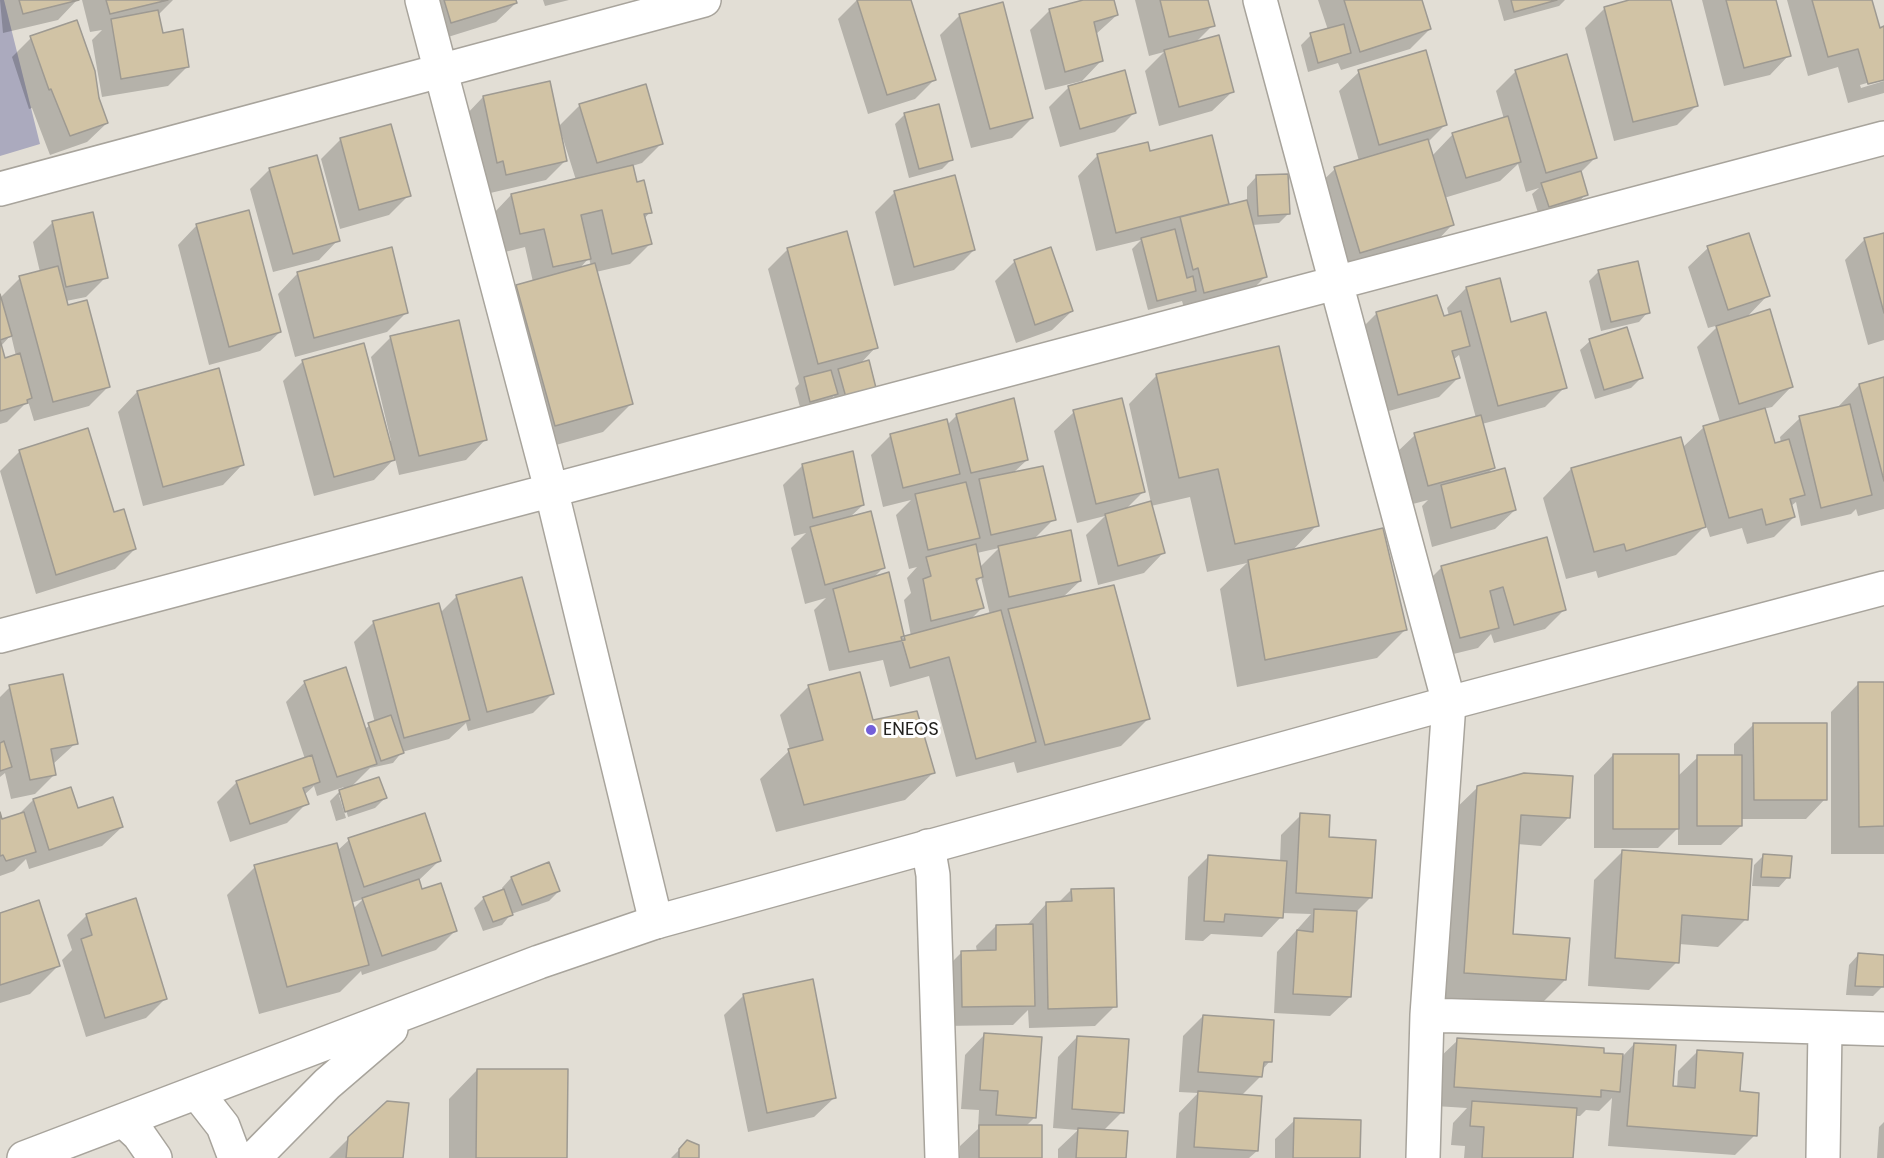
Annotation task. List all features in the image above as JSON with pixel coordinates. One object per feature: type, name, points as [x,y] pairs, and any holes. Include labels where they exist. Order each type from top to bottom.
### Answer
[{"type":"street","points":[[422,0],[551,489],[656,922]]},
{"type":"street","points":[[0,189],[704,0]]},
{"type":"street","points":[[1260,0],[1449,703],[1427,1015],[1423,1158]]},
{"type":"street","points":[[0,636],[1884,138]]},
{"type":"street","points":[[24,1158],[198,1094],[539,962],[656,922],[1449,703],[1884,588]]},
{"type":"street","points":[[928,846],[933,875],[942,1158]]},
{"type":"street","points":[[254,1158],[360,1053],[431,1004]]},
{"type":"street","points":[[1427,1015],[1825,1029],[1884,1029]]},
{"type":"street","points":[[1823,1158],[1825,1029]]},
{"type":"street","points":[[198,1094],[223,1126],[235,1158]]},
{"type":"street","points":[[124,1121],[155,1158]]},
{"type":"shaded area","points":[[0,0],[4,0],[40,144],[0,156]]},
{"type":"building","points":[[19,0],[79,0],[23,14]]},
{"type":"building","points":[[106,0],[168,0],[110,14]]},
{"type":"building","points":[[444,0],[516,0],[517,3],[451,23]]},
{"type":"building","points":[[857,0],[911,0],[936,80],[887,95]]},
{"type":"building","points":[[1083,0],[1114,0],[1118,15],[1094,22],[1103,61],[1065,72],[1049,9]]},
{"type":"building","points":[[1160,0],[1208,0],[1215,26],[1169,37]]},
{"type":"building","points":[[1344,0],[1422,0],[1431,29],[1360,52]]},
{"type":"building","points":[[1511,0],[1557,0],[1514,12]]},
{"type":"building","points":[[1629,0],[1671,0],[1698,106],[1633,122],[1604,7]]},
{"type":"building","points":[[1726,0],[1776,0],[1791,56],[1744,68]]},
{"type":"building","points":[[1812,0],[1872,0],[1880,28],[1884,26],[1884,80],[1868,84],[1858,49],[1828,57]]},
{"type":"building","points":[[1003,2],[1033,118],[990,129],[959,14]]},
{"type":"building","points":[[158,10],[163,33],[183,29],[189,67],[121,79],[111,19]]},
{"type":"building","points":[[77,20],[95,71],[99,98],[108,123],[70,136],[51,89],[49,90],[30,36]]},
{"type":"building","points":[[1344,24],[1351,53],[1318,63],[1310,33]]},
{"type":"building","points":[[1219,35],[1234,92],[1179,107],[1164,50]]},
{"type":"building","points":[[1426,50],[1447,125],[1379,145],[1358,70]]},
{"type":"building","points":[[1567,54],[1597,158],[1546,173],[1515,70]]},
{"type":"building","points":[[1125,70],[1136,113],[1080,129],[1068,86]]},
{"type":"building","points":[[550,81],[567,161],[506,175],[503,161],[497,163],[483,96]]},
{"type":"building","points":[[646,84],[663,144],[597,163],[579,104]]},
{"type":"building","points":[[939,104],[953,160],[919,169],[904,113]]},
{"type":"building","points":[[1508,116],[1521,162],[1466,178],[1452,133]]},
{"type":"building","points":[[391,124],[411,196],[359,210],[340,138]]},
{"type":"building","points":[[1212,135],[1229,204],[1116,233],[1097,154],[1148,142],[1150,151]]},
{"type":"building","points":[[1428,139],[1454,225],[1360,253],[1334,167]]},
{"type":"building","points":[[317,155],[340,241],[293,254],[269,168]]},
{"type":"building","points":[[633,165],[637,182],[644,180],[652,213],[644,214],[652,244],[612,254],[602,210],[581,215],[591,259],[553,267],[544,229],[520,234],[511,194]]},
{"type":"building","points":[[1581,171],[1588,195],[1549,207],[1541,183]]},
{"type":"building","points":[[1288,174],[1290,214],[1258,216],[1256,175]]},
{"type":"building","points":[[955,175],[975,250],[914,267],[894,191]]},
{"type":"building","points":[[1247,200],[1267,277],[1204,293],[1198,268],[1193,270],[1180,217]]},
{"type":"building","points":[[249,210],[281,332],[229,347],[196,224]]},
{"type":"building","points":[[93,212],[108,278],[66,287],[52,221]]},
{"type":"building","points":[[1175,229],[1187,278],[1193,276],[1196,291],[1157,301],[1141,238]]},
{"type":"building","points":[[847,231],[878,348],[818,364],[787,248]]},
{"type":"building","points":[[1749,233],[1770,296],[1728,310],[1707,246]]},
{"type":"building","points":[[1884,233],[1884,313],[1864,238]]},
{"type":"building","points":[[392,247],[408,313],[314,338],[297,272]]},
{"type":"building","points":[[1051,247],[1073,311],[1035,325],[1014,260]]},
{"type":"building","points":[[1638,261],[1650,313],[1611,322],[1598,270]]},
{"type":"building","points":[[595,263],[633,404],[555,426],[516,285]]},
{"type":"building","points":[[58,266],[68,305],[87,300],[110,387],[53,402],[19,276]]},
{"type":"building","points":[[1500,278],[1511,322],[1546,312],[1567,388],[1498,406],[1466,287]]},
{"type":"building","points":[[0,294],[12,336],[0,340]]},
{"type":"building","points":[[1437,295],[1444,316],[1461,311],[1470,346],[1452,351],[1460,378],[1398,395],[1376,312]]},
{"type":"building","points":[[1770,309],[1793,387],[1739,404],[1716,326]]},
{"type":"building","points":[[459,320],[487,440],[419,456],[390,336]]},
{"type":"building","points":[[1627,327],[1643,378],[1604,390],[1589,339]]},
{"type":"building","points":[[0,340],[5,358],[20,353],[32,398],[27,400],[28,403],[0,411]]},
{"type":"building","points":[[364,343],[395,460],[334,477],[302,360]]},
{"type":"building","points":[[1279,346],[1319,526],[1235,544],[1218,469],[1179,478],[1156,374]]},
{"type":"building","points":[[869,360],[877,392],[847,401],[838,369]]},
{"type":"building","points":[[219,368],[244,465],[163,487],[137,391]]},
{"type":"building","points":[[831,370],[838,394],[810,402],[804,377]]},
{"type":"building","points":[[1884,377],[1884,481],[1859,384]]},
{"type":"building","points":[[1014,398],[1028,460],[971,473],[956,414]]},
{"type":"building","points":[[1122,398],[1145,492],[1096,504],[1073,410]]},
{"type":"building","points":[[1850,404],[1872,495],[1821,508],[1799,416]]},
{"type":"building","points":[[1765,408],[1775,443],[1789,439],[1805,495],[1790,499],[1795,517],[1766,525],[1762,509],[1729,518],[1703,426]]},
{"type":"building","points":[[1481,415],[1495,468],[1428,486],[1414,433]]},
{"type":"building","points":[[947,419],[960,474],[903,488],[890,434]]},
{"type":"building","points":[[88,428],[114,512],[124,509],[136,549],[56,575],[19,450]]},
{"type":"building","points":[[1681,437],[1706,527],[1626,551],[1624,544],[1594,552],[1571,468]]},
{"type":"building","points":[[853,451],[864,505],[813,518],[802,464]]},
{"type":"building","points":[[1043,466],[1056,520],[991,535],[979,479]]},
{"type":"building","points":[[1505,468],[1516,510],[1451,528],[1441,485]]},
{"type":"building","points":[[966,482],[980,538],[928,550],[915,494]]},
{"type":"building","points":[[1151,501],[1165,553],[1118,566],[1105,514]]},
{"type":"building","points":[[871,511],[885,568],[825,585],[810,527]]},
{"type":"building","points":[[1383,528],[1407,630],[1265,660],[1248,560]]},
{"type":"building","points":[[1071,530],[1081,581],[1009,597],[998,546]]},
{"type":"building","points":[[1547,537],[1566,610],[1514,625],[1503,587],[1490,591],[1499,628],[1460,638],[1441,566]]},
{"type":"building","points":[[976,544],[983,577],[976,579],[984,608],[931,621],[923,579],[931,576],[926,557]]},
{"type":"building","points":[[889,572],[905,640],[849,652],[833,589]]},
{"type":"building","points":[[522,577],[554,694],[487,712],[456,595]]},
{"type":"building","points":[[1114,585],[1150,719],[1045,745],[1008,609]]},
{"type":"building","points":[[439,603],[470,720],[404,738],[373,621]]},
{"type":"building","points":[[1001,610],[1036,742],[976,759],[949,657],[910,668],[901,637]]},
{"type":"building","points":[[346,667],[377,764],[337,777],[304,681]]},
{"type":"building","name":"ENEOS","points":[[860,672],[873,720],[917,711],[935,773],[804,805],[788,749],[823,740],[808,685]]},
{"type":"building","points":[[63,674],[78,744],[51,749],[56,775],[30,780],[9,685]]},
{"type":"building","points":[[1858,682],[1884,682],[1884,826],[1859,827]]},
{"type":"building","points":[[391,715],[404,753],[381,761],[368,723]]},
{"type":"building","points":[[1753,723],[1827,723],[1827,800],[1754,800]]},
{"type":"building","points":[[4,741],[12,767],[0,771],[0,743]]},
{"type":"building","points":[[1613,754],[1679,754],[1679,829],[1613,829]]},
{"type":"building","points":[[312,755],[320,782],[303,788],[309,804],[250,824],[236,781]]},
{"type":"building","points":[[1697,755],[1742,755],[1742,826],[1697,826]]},
{"type":"building","points":[[1524,773],[1573,776],[1570,818],[1521,815],[1513,934],[1570,938],[1566,980],[1464,973],[1477,786]]},
{"type":"building","points":[[379,777],[387,798],[345,812],[339,790]]},
{"type":"building","points":[[71,787],[78,808],[113,797],[123,827],[49,850],[33,799]]},
{"type":"building","points":[[0,812],[2,819],[24,812],[36,852],[6,861],[3,855],[0,856]]},
{"type":"building","points":[[425,813],[441,861],[364,887],[348,838]]},
{"type":"building","points":[[1300,813],[1330,815],[1329,837],[1376,840],[1372,898],[1296,893]]},
{"type":"building","points":[[337,843],[369,965],[287,987],[254,865]]},
{"type":"building","points":[[1622,850],[1752,859],[1748,920],[1682,915],[1679,963],[1615,958]]},
{"type":"building","points":[[1763,854],[1792,856],[1790,878],[1761,877]]},
{"type":"building","points":[[1208,855],[1287,861],[1283,918],[1225,914],[1224,922],[1204,921]]},
{"type":"building","points":[[549,862],[560,891],[522,905],[511,877]]},
{"type":"building","points":[[419,879],[422,889],[441,883],[457,931],[382,956],[362,898]]},
{"type":"building","points":[[1114,888],[1117,1007],[1048,1009],[1046,902],[1072,901],[1071,889]]},
{"type":"building","points":[[504,889],[513,915],[493,922],[483,897]]},
{"type":"building","points":[[136,898],[167,999],[105,1018],[81,939],[92,935],[86,914]]},
{"type":"building","points":[[39,900],[60,966],[0,985],[0,913]]},
{"type":"building","points":[[1314,909],[1357,911],[1351,997],[1293,994],[1297,930],[1313,932]]},
{"type":"building","points":[[1033,924],[1035,1006],[962,1007],[961,951],[996,950],[996,925]]},
{"type":"building","points":[[1858,953],[1884,955],[1884,987],[1855,986]]},
{"type":"building","points":[[813,979],[836,1098],[767,1113],[743,994]]},
{"type":"building","points":[[1203,1015],[1274,1020],[1272,1062],[1264,1062],[1262,1077],[1198,1072]]},
{"type":"building","points":[[984,1033],[1042,1037],[1036,1118],[996,1115],[998,1091],[980,1090]]},
{"type":"building","points":[[1077,1036],[1129,1039],[1124,1113],[1072,1109]]},
{"type":"building","points":[[1457,1038],[1604,1048],[1604,1053],[1623,1054],[1620,1092],[1601,1090],[1601,1097],[1454,1087]]},
{"type":"building","points":[[1634,1043],[1676,1045],[1673,1086],[1695,1088],[1697,1050],[1743,1053],[1740,1091],[1759,1093],[1757,1136],[1627,1126]]},
{"type":"building","points":[[477,1069],[568,1069],[567,1158],[476,1158]]},
{"type":"building","points":[[1198,1091],[1262,1096],[1258,1151],[1194,1147]]},
{"type":"building","points":[[387,1101],[409,1103],[403,1158],[346,1158],[348,1137]]},
{"type":"building","points":[[1472,1101],[1577,1108],[1573,1158],[1482,1158],[1484,1127],[1470,1126]]},
{"type":"building","points":[[1294,1118],[1361,1120],[1360,1158],[1293,1158]]},
{"type":"building","points":[[979,1125],[1042,1125],[1042,1158],[979,1158]]},
{"type":"building","points":[[1078,1128],[1128,1131],[1126,1158],[1076,1158]]},
{"type":"building","points":[[687,1140],[699,1145],[699,1158],[679,1158],[679,1149]]},
{"type":"place","name":"ENEOS","points":[[871,730]]}]
